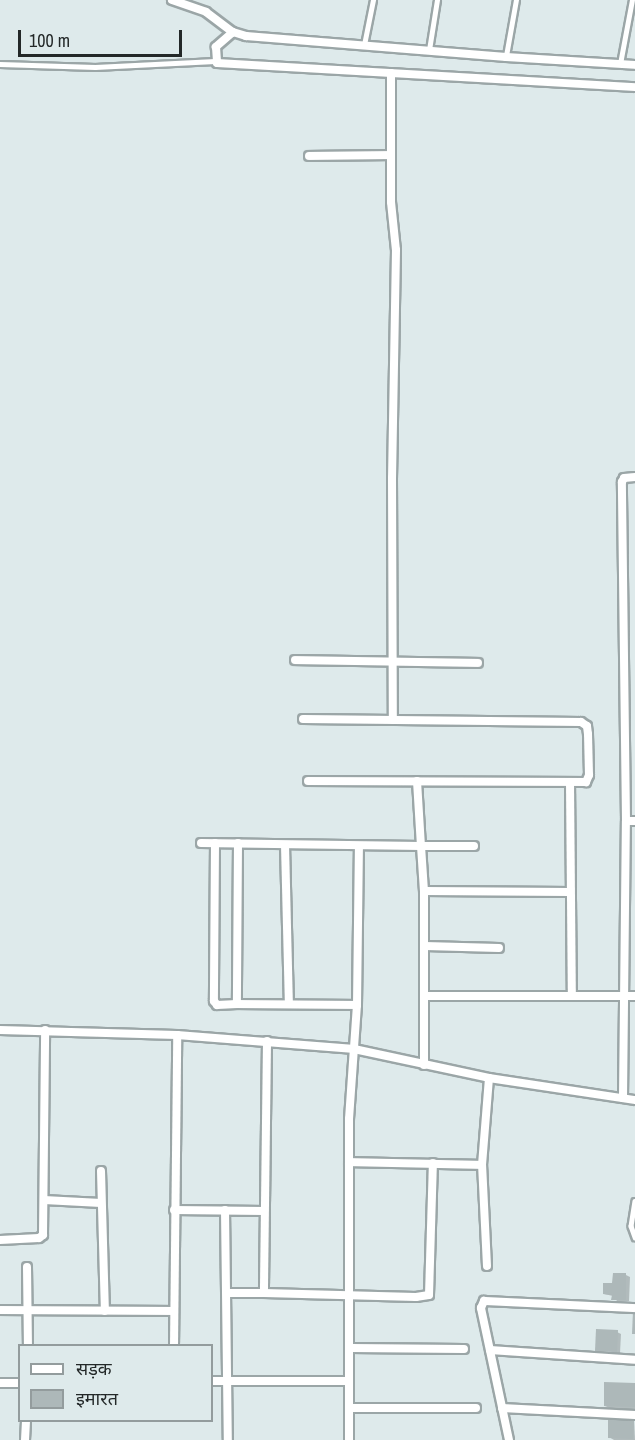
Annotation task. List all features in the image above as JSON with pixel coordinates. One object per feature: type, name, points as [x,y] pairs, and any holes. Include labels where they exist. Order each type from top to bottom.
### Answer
[{"type":"street","points":[[172,0],[213,15],[233,32],[246,36],[635,65]]},
{"type":"street","points":[[233,32],[216,47],[215,61],[219,64],[635,87]]},
{"type":"street","points":[[392,73],[392,222],[396,250],[393,720]]},
{"type":"street","points":[[309,156],[391,155]]},
{"type":"street","points":[[623,1098],[630,996],[630,821],[622,482],[624,478],[635,477]]},
{"type":"street","points":[[295,660],[477,663]]},
{"type":"street","points":[[303,719],[581,722],[587,726],[588,734],[589,778],[586,782],[308,781]]},
{"type":"street","points":[[417,782],[424,891],[424,1065]]},
{"type":"street","points":[[570,783],[572,996]]},
{"type":"street","points":[[201,843],[359,847],[474,846]]},
{"type":"street","points":[[214,843],[214,1001],[218,1005],[357,1005]]},
{"type":"street","points":[[237,1004],[238,843]]},
{"type":"street","points":[[285,845],[289,1004]]},
{"type":"street","points":[[349,1440],[351,1348],[349,1162],[357,1005],[359,847]]},
{"type":"street","points":[[424,891],[570,892]]},
{"type":"street","points":[[425,946],[499,948]]},
{"type":"street","points":[[424,996],[630,996]]},
{"type":"street","points":[[0,1030],[177,1035],[354,1049],[489,1078],[635,1100]]},
{"type":"street","points":[[0,1240],[39,1238],[43,1235],[45,1030]]},
{"type":"street","points":[[174,1344],[177,1035]]},
{"type":"street","points":[[264,1293],[267,1041]]},
{"type":"street","points":[[487,1266],[482,1165],[489,1078]]},
{"type":"street","points":[[349,1162],[482,1165]]},
{"type":"street","points":[[227,1293],[350,1297],[429,1295],[433,1163]]},
{"type":"street","points":[[100,1171],[105,1311]]},
{"type":"street","points":[[45,1200],[101,1203]]},
{"type":"street","points":[[174,1210],[264,1210]]},
{"type":"street","points":[[225,1210],[228,1440]]},
{"type":"street","points":[[27,1267],[28,1344]]},
{"type":"street","points":[[509,1440],[481,1304],[487,1300],[635,1308]]},
{"type":"street","points":[[0,1311],[174,1311]]},
{"type":"street","points":[[351,1348],[464,1349]]},
{"type":"street","points":[[490,1350],[635,1360]]},
{"type":"street","points":[[213,1381],[349,1381]]},
{"type":"street","points":[[0,1383],[18,1383]]},
{"type":"street","points":[[349,1408],[476,1408]]},
{"type":"street","points":[[502,1408],[635,1415]]},
{"type":"street","points":[[26,1422],[26,1440]]},
{"type":"lane","points":[[364,45],[373,0]]},
{"type":"lane","points":[[429,50],[437,0]]},
{"type":"lane","points":[[506,57],[516,0]]},
{"type":"lane","points":[[621,64],[632,0]]},
{"type":"lane","points":[[0,64],[113,67],[215,61]]},
{"type":"lane","points":[[635,1201],[631,1226],[635,1237]]},
{"type":"building","points":[[613,1273],[626,1273],[626,1300],[611,1300],[612,1295],[603,1294],[603,1283],[612,1283]]},
{"type":"building","points":[[633,1311],[635,1311],[635,1334],[632,1334]]},
{"type":"building","points":[[596,1329],[618,1330],[617,1352],[595,1351]]},
{"type":"building","points":[[604,1382],[635,1383],[635,1407],[604,1406]]},
{"type":"building","points":[[608,1417],[634,1418],[633,1439],[608,1438]]}]
